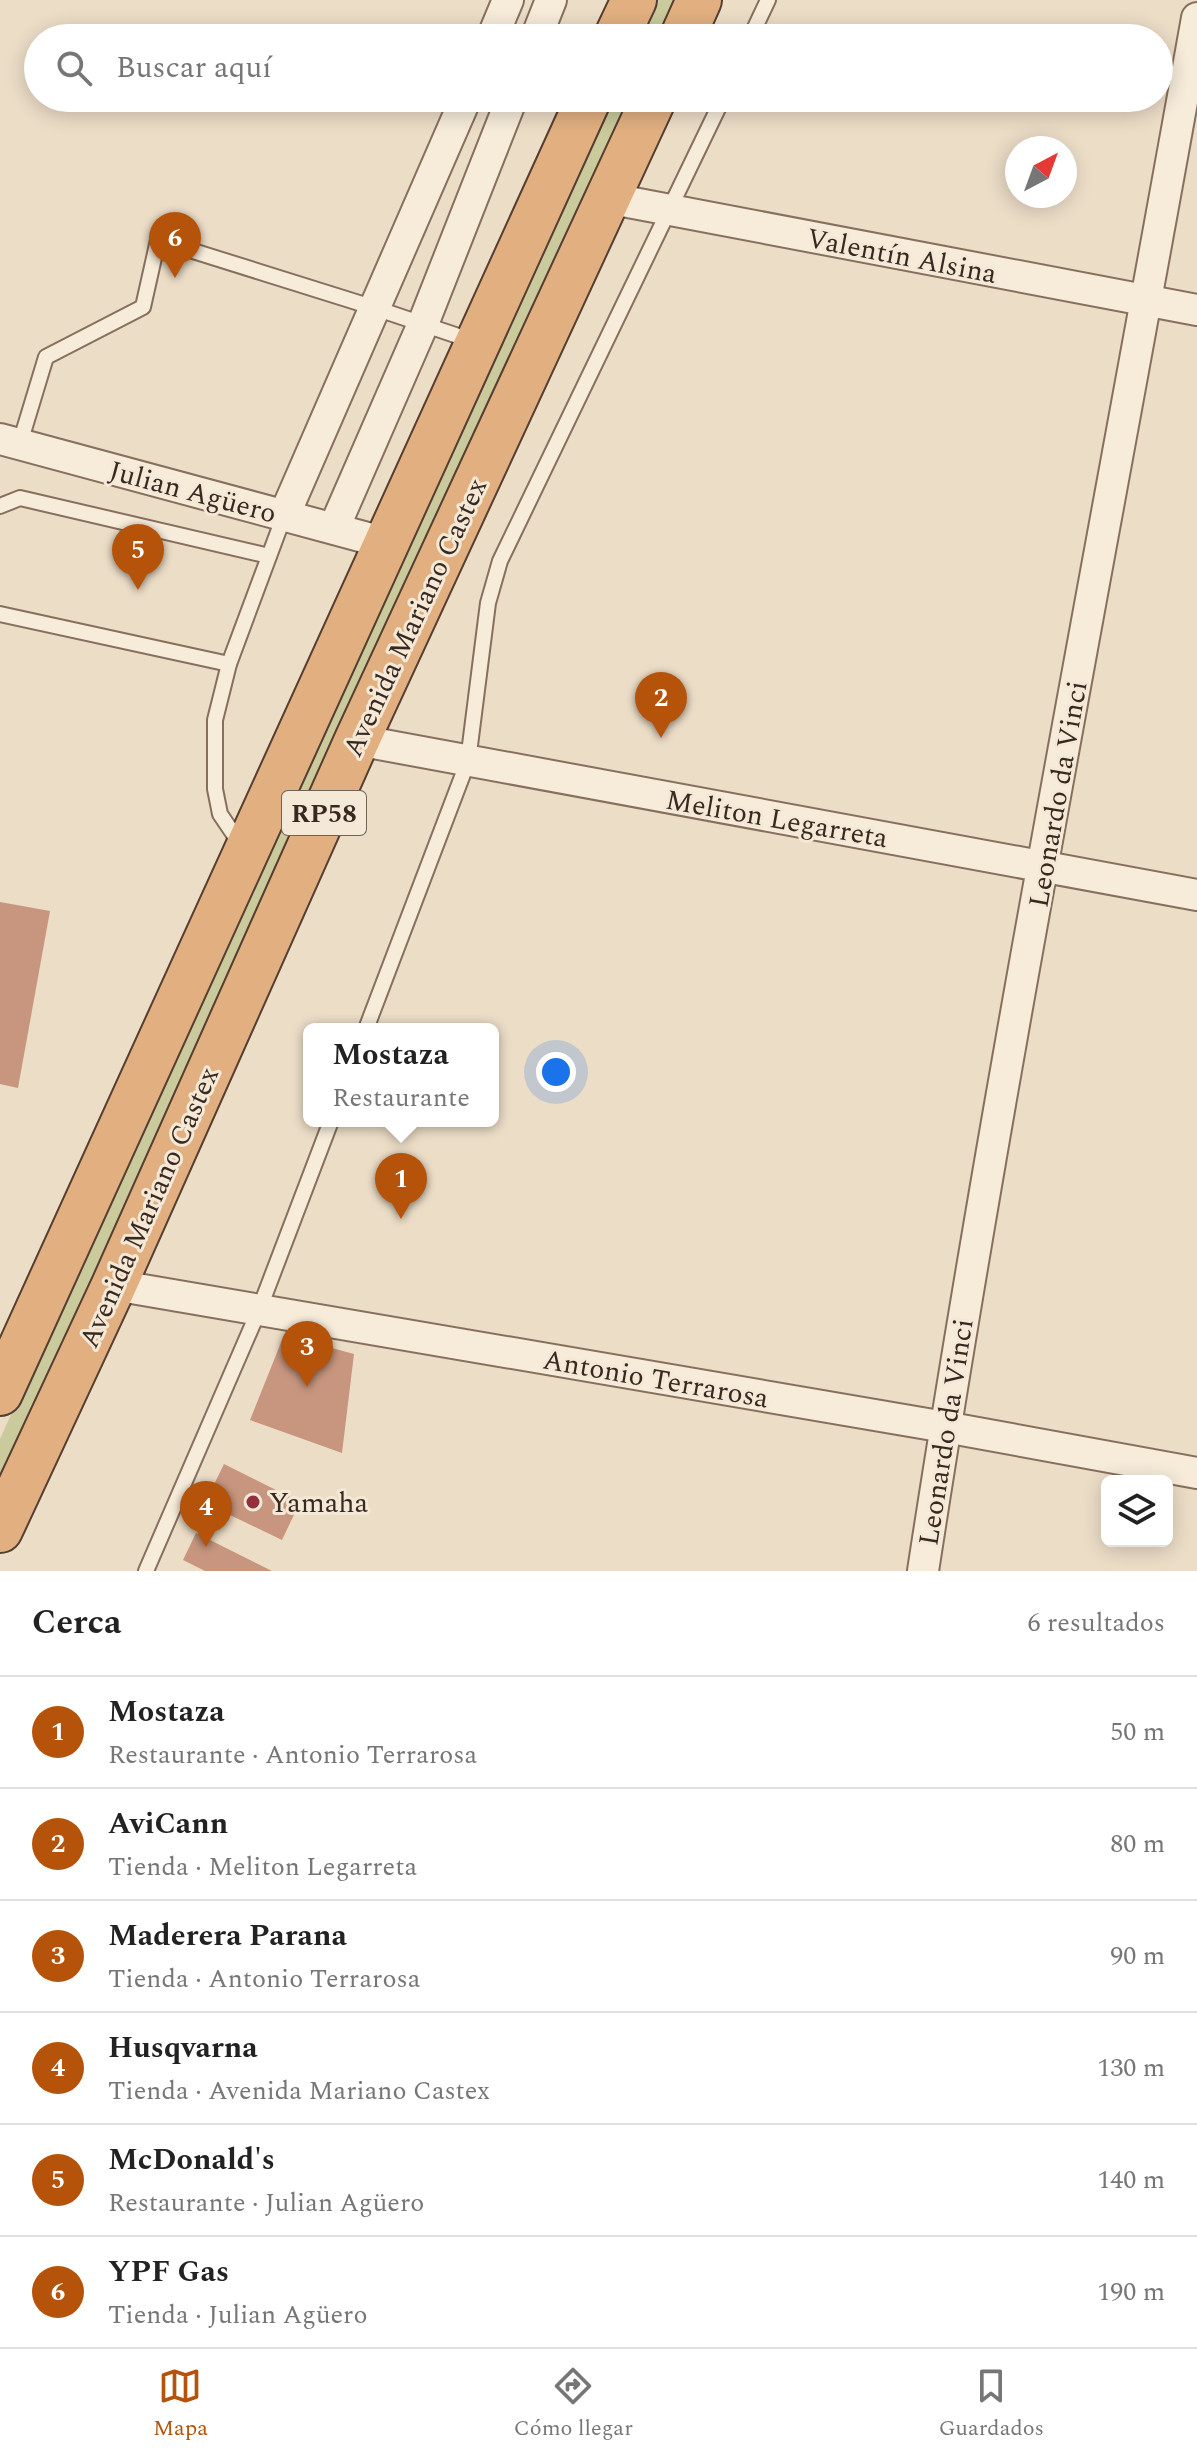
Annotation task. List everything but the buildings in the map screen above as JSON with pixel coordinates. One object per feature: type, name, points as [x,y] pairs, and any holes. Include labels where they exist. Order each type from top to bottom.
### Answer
[{"type":"highway","points":[[623,24],[634,0]]},
{"type":"highway","points":[[688,24],[699,0]]},
{"type":"highway","name":"Avenida Mariano Castex","points":[[1,1390],[583,112]]},
{"type":"highway","name":"Avenida Mariano Castex","points":[[0,1530],[114,1285],[357,740],[647,112]]},
{"type":"street","points":[[498,24],[508,0]]},
{"type":"street","points":[[542,24],[551,0]]},
{"type":"street","name":"Leonardo da Vinci","points":[[923,1571],[945,1427],[1043,867],[1197,18]]},
{"type":"street","points":[[284,516],[460,112]]},
{"type":"street","points":[[334,528],[423,324],[506,112]]},
{"type":"street","name":"Valentín Alsina","points":[[607,198],[1197,310]]},
{"type":"street","name":"Julian Agüero","points":[[10,441],[386,543]]},
{"type":"street","name":"Meliton Legarreta","points":[[357,740],[1197,895]]},
{"type":"street","name":"Antonio Terrarosa","points":[[114,1285],[1197,1473]]},
{"type":"lane","points":[[757,24],[768,0]]},
{"type":"lane","points":[[368,1023],[468,761],[488,603],[500,561],[716,112]]},
{"type":"lane","points":[[10,441],[46,357],[143,307],[158,240],[477,342]]},
{"type":"lane","points":[[0,506],[20,498],[269,556]]},
{"type":"lane","points":[[246,853],[220,814],[215,789],[215,720],[229,664],[284,516]]},
{"type":"lane","points":[[0,614],[229,664]]},
{"type":"lane","points":[[146,1571],[259,1310],[329,1127]]},
{"type":"green space","points":[[648,0],[677,0],[666,24],[637,24]]},
{"type":"green space","points":[[598,112],[625,112],[0,1490],[0,1439]]},
{"type":"place","name":"YPF Gas","points":[[175,278]]},
{"type":"place","name":"McDonald's","points":[[138,590]]},
{"type":"place","name":"AviCann","points":[[661,738]]},
{"type":"place","name":"Mostaza","points":[[401,1219]]},
{"type":"place","name":"Maderera Parana","points":[[307,1387]]},
{"type":"place","name":"Yamaha","points":[[253,1502]]},
{"type":"place","name":"Husqvarna","points":[[206,1547]]}]
